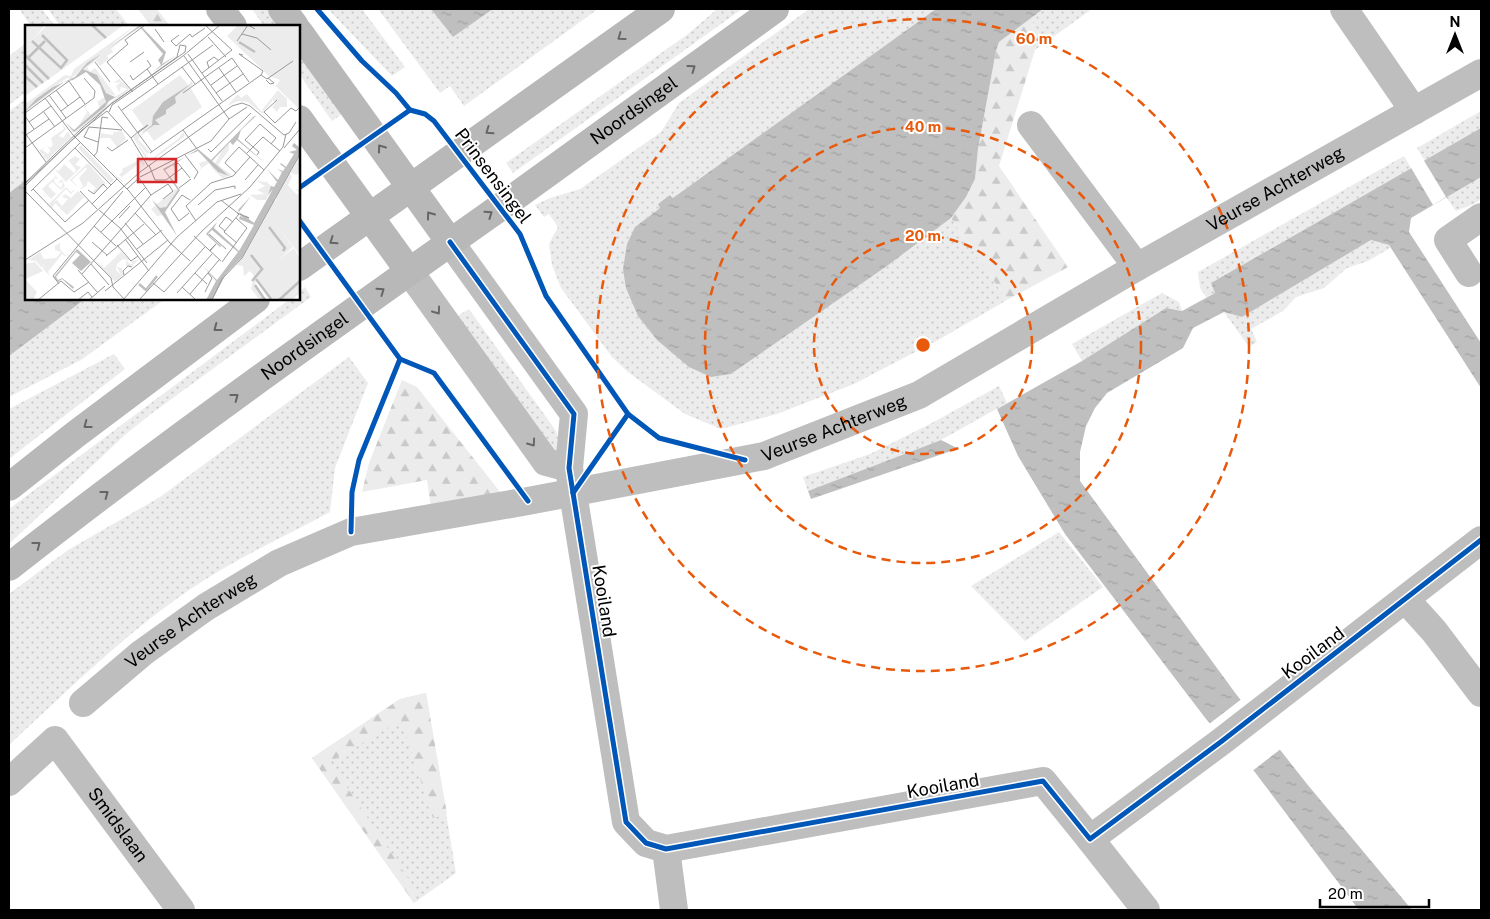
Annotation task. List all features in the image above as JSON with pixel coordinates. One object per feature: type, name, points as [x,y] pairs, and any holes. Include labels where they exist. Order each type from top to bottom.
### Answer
[{"type":"main road","points":[[220,9],[232,25]]},
{"type":"main road","points":[[282,9],[294,25]]},
{"type":"main road","points":[[300,266],[661,9]]},
{"type":"main road","name":"Noordsingel","points":[[9,567],[327,329],[775,9]]},
{"type":"main road","points":[[300,33],[450,242]]},
{"type":"main road","points":[[300,120],[409,271]]},
{"type":"main road","points":[[9,487],[76,434],[255,300]]},
{"type":"street","points":[[1344,9],[1414,111]]},
{"type":"street","name":"Veurse Achterweg","points":[[83,703],[142,653],[206,607],[279,563],[351,532],[571,481],[764,456],[786,449],[919,395],[1137,267],[1481,73]]},
{"type":"street","points":[[1031,125],[1137,267]]},
{"type":"street","points":[[1469,273],[1448,240],[1481,217]]},
{"type":"street","points":[[450,242],[574,414],[571,481]]},
{"type":"street","points":[[409,271],[546,462],[571,481]]},
{"type":"street","name":"Kooiland","points":[[571,481],[626,822],[646,844],[666,849],[1043,781],[1090,839],[1222,741],[1481,540]]},
{"type":"street","points":[[1406,600],[1434,631],[1481,693]]},
{"type":"street","name":"Smidslaan","points":[[9,782],[55,740],[181,910]]},
{"type":"street","points":[[1090,839],[1146,910]]},
{"type":"street","points":[[666,849],[674,910]]},
{"type":"green space","points":[[19,9],[42,9],[54,25],[30,25]]},
{"type":"green space","points":[[48,9],[116,9],[128,25],[59,25]]},
{"type":"green space","points":[[138,9],[157,9],[169,25],[150,25]]},
{"type":"green space","points":[[252,9],[271,9],[283,25],[263,25]]},
{"type":"green space","points":[[328,9],[362,9],[405,67],[392,76]]},
{"type":"green space","points":[[378,9],[431,9],[453,37],[493,9],[598,9],[464,106],[450,86],[440,93]]},
{"type":"green space","points":[[717,9],[742,9],[513,173],[506,163],[688,34]]},
{"type":"green space","points":[[809,9],[936,9],[673,199],[671,195],[658,204],[660,208],[635,227],[711,377],[731,374],[887,266],[951,218],[1007,300],[940,339],[854,384],[777,414],[721,429],[685,414],[628,372],[612,357],[561,288],[552,265],[549,244],[558,227],[549,214],[544,217],[535,205],[550,198],[580,189],[661,132],[679,103]]},
{"type":"green space","points":[[1043,9],[1092,9],[1035,50],[1032,17]]},
{"type":"green space","points":[[1032,17],[1035,50],[999,166],[1068,267],[1007,300],[951,218],[966,197],[975,179],[978,149],[999,42]]},
{"type":"green space","points":[[25,44],[25,93],[9,105],[9,56]]},
{"type":"green space","points":[[300,48],[345,112],[332,121],[300,75]]},
{"type":"green space","points":[[25,100],[25,181],[9,193],[9,111]]},
{"type":"green space","points":[[1481,111],[1481,129],[1425,161],[1417,148]]},
{"type":"green space","points":[[1404,156],[1411,168],[1211,283],[1215,293],[1206,297],[1200,288],[1198,272]]},
{"type":"green space","points":[[1481,177],[1481,199],[1456,211],[1446,197]]},
{"type":"green space","points":[[1371,240],[1389,245],[1390,248],[1368,261],[1347,268],[1324,288],[1296,297],[1283,311],[1251,329],[1257,342],[1249,347],[1224,312],[1242,317]]},
{"type":"green space","points":[[305,287],[311,297],[126,434],[9,544],[9,509],[289,300],[300,300],[300,291]]},
{"type":"green space","points":[[1162,293],[1179,302],[1182,311],[1166,308],[1082,361],[1072,344]]},
{"type":"green space","points":[[84,300],[164,300],[81,360],[9,397],[9,356]]},
{"type":"green space","points":[[469,309],[556,431],[561,448],[559,454],[551,452],[454,318]]},
{"type":"green space","points":[[114,354],[125,369],[9,459],[9,409]]},
{"type":"green space","points":[[349,357],[368,383],[335,468],[330,512],[236,561],[179,597],[128,636],[9,745],[9,594],[68,550],[160,497]]},
{"type":"green space","points":[[402,380],[417,387],[501,493],[431,508],[427,480],[362,492],[369,463]]},
{"type":"green space","points":[[999,386],[1007,403],[941,440],[808,491],[803,477],[870,454]]},
{"type":"green space","points":[[1059,532],[1103,587],[1025,641],[971,586]]},
{"type":"green space","points":[[426,693],[456,873],[414,903],[312,758],[400,699]]},
{"type":"green space","points":[[426,693],[447,814],[433,818],[401,720],[330,762],[416,890],[414,903],[312,758],[400,699]]},
{"type":"water","points":[[431,9],[493,9],[453,37]]},
{"type":"water","points":[[936,9],[1043,9],[999,42],[978,149],[975,179],[966,197],[951,218],[887,266],[731,374],[711,377],[689,367],[657,340],[638,316],[626,288],[623,269],[627,244],[635,227],[660,208],[658,204],[670,195],[673,198]]},
{"type":"water","points":[[1481,128],[1481,177],[1411,218],[1409,232],[1481,343],[1481,388],[1389,245],[1371,240],[1242,317],[1224,312],[1193,328],[1183,348],[1107,393],[1095,408],[1086,426],[1080,452],[1080,481],[1236,694],[1307,784],[1412,910],[1359,910],[1254,771],[1206,719],[1065,534],[1018,456],[997,409],[1082,361],[1166,308],[1182,311],[1215,293],[1211,283]]},
{"type":"water","points":[[25,181],[25,300],[84,300],[9,356],[9,193]]},
{"type":"water","points":[[941,440],[957,449],[811,499],[808,491]]},
{"type":"pier","points":[[1423,159],[1446,197],[1433,205],[1410,166]]},
{"type":"pier","points":[[1243,698],[1282,748],[1251,772],[1209,724]]},
{"type":"cycle path","name":"Prinsensingel","points":[[317,9],[362,61],[396,93],[410,110],[425,114],[434,121],[520,234],[546,296],[628,414],[659,438],[745,460]]},
{"type":"cycle path","points":[[300,187],[410,110]]},
{"type":"cycle path","points":[[300,221],[400,359],[434,373],[528,501]]},
{"type":"cycle path","points":[[450,242],[574,414],[569,468],[626,822],[646,843],[666,849],[1043,781],[1090,839],[1222,741],[1481,540]]},
{"type":"cycle path","points":[[351,532],[352,492],[359,460],[400,359]]},
{"type":"cycle path","points":[[573,493],[628,414]]}]
